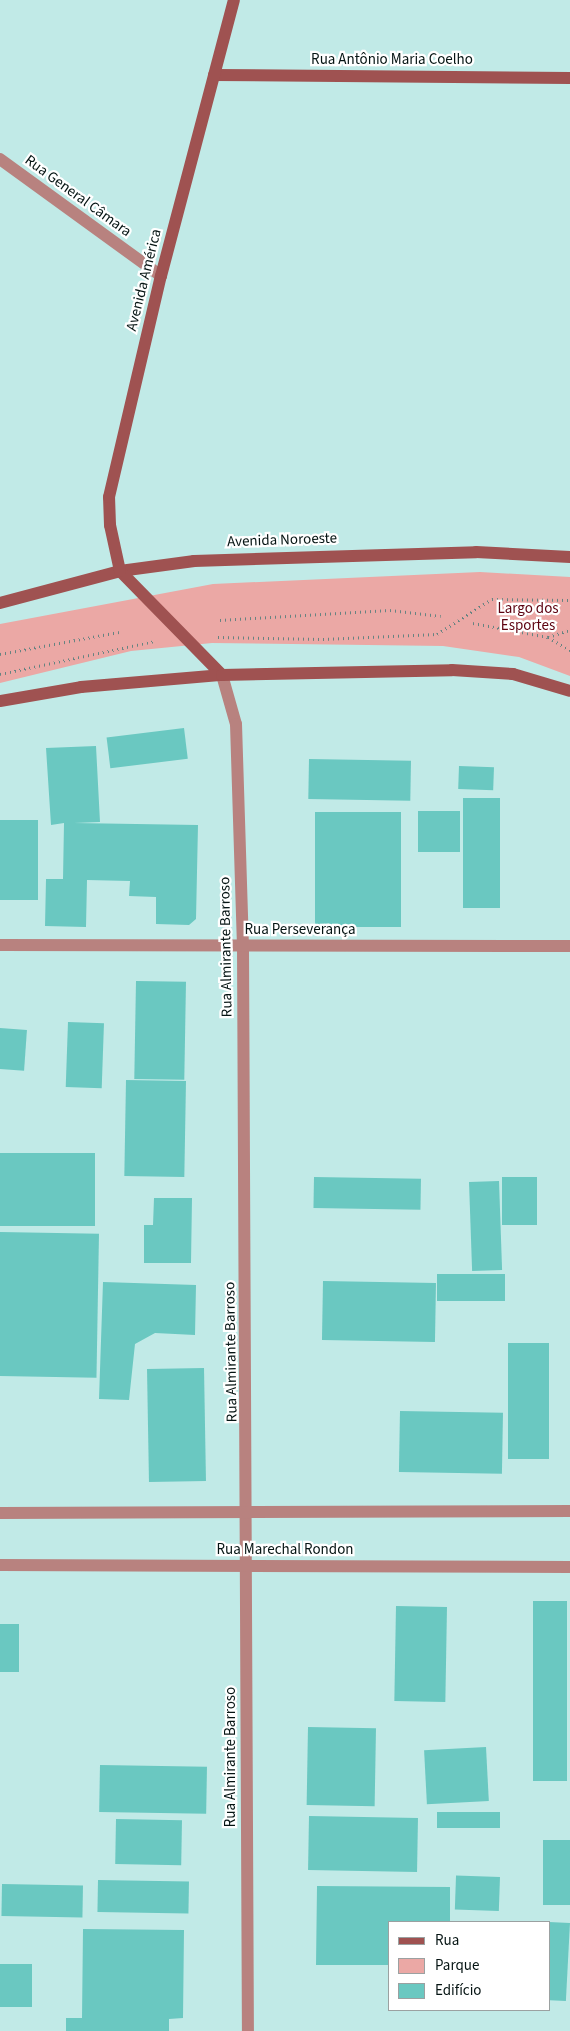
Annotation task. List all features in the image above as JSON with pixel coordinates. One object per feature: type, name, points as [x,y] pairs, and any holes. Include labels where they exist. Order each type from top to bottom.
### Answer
[{"type":"main road","name":"Avenida América","points":[[120,571],[110,526],[109,496],[160,276],[234,0]]},
{"type":"main road","name":"Rua Antônio Maria Coelho","points":[[214,75],[570,78]]},
{"type":"main road","name":"Avenida Noroeste","points":[[0,603],[120,571],[289,555],[476,552],[570,557]]},
{"type":"main road","points":[[120,571],[222,675]]},
{"type":"main road","points":[[0,701],[81,687],[222,675],[452,670],[513,674],[570,691]]},
{"type":"street","name":"Rua General Câmara","points":[[0,158],[160,276]]},
{"type":"street","name":"Rua Almirante Barroso","points":[[222,675],[236,724],[243,946],[249,1511],[247,1566],[248,2031]]},
{"type":"street","name":"Rua Perseverança","points":[[0,945],[570,946]]},
{"type":"street","points":[[0,1513],[570,1511]]},
{"type":"street","name":"Rua Marechal Rondon","points":[[0,1565],[570,1567]]},
{"type":"path","points":[[0,674],[120,646],[183,636],[323,639],[438,634],[492,599],[570,600]]},
{"type":"path","points":[[220,620],[390,610],[441,616]]},
{"type":"path","points":[[473,623],[548,636],[570,650]]},
{"type":"path","points":[[548,636],[570,630]]},
{"type":"path","points":[[0,654],[119,632]]},
{"type":"green space","name":"Largo dos Esportes","points":[[480,572],[570,577],[570,676],[519,657],[443,646],[212,643],[131,651],[0,683],[0,624],[213,584]]},
{"type":"building","points":[[184,728],[188,759],[110,768],[107,738]]},
{"type":"building","points":[[96,746],[100,822],[74,823],[198,825],[196,919],[189,925],[156,924],[156,897],[129,896],[130,881],[87,880],[86,927],[45,926],[46,879],[63,879],[64,823],[51,825],[46,748]]},
{"type":"building","points":[[309,759],[411,761],[410,801],[308,799]]},
{"type":"building","points":[[459,766],[494,767],[493,790],[458,789]]},
{"type":"building","points":[[463,798],[500,798],[500,908],[463,908]]},
{"type":"building","points":[[418,811],[460,811],[460,852],[418,852]]},
{"type":"building","points":[[315,812],[401,812],[401,927],[315,927]]},
{"type":"building","points":[[0,820],[38,820],[38,900],[0,900]]},
{"type":"building","points":[[136,981],[186,982],[184,1080],[134,1079]]},
{"type":"building","points":[[68,1022],[104,1023],[102,1088],[66,1087]]},
{"type":"building","points":[[0,1028],[27,1030],[24,1071],[0,1069]]},
{"type":"building","points":[[126,1080],[186,1081],[184,1177],[124,1176]]},
{"type":"building","points":[[0,1153],[95,1153],[95,1226],[0,1226]]},
{"type":"building","points":[[314,1177],[421,1179],[420,1210],[313,1208]]},
{"type":"building","points":[[502,1177],[537,1177],[537,1225],[502,1225]]},
{"type":"building","points":[[499,1181],[502,1270],[472,1271],[469,1182]]},
{"type":"building","points":[[154,1198],[192,1198],[191,1263],[144,1263],[144,1225],[153,1225]]},
{"type":"building","points":[[0,1232],[99,1234],[96,1378],[0,1376]]},
{"type":"building","points":[[437,1274],[505,1274],[505,1301],[437,1301]]},
{"type":"building","points":[[323,1281],[436,1283],[435,1342],[322,1340]]},
{"type":"building","points":[[103,1282],[196,1285],[195,1335],[155,1333],[135,1344],[129,1400],[99,1399]]},
{"type":"building","points":[[508,1343],[549,1343],[549,1459],[508,1459]]},
{"type":"building","points":[[204,1368],[206,1481],[149,1482],[147,1369]]},
{"type":"building","points":[[400,1411],[503,1413],[502,1474],[399,1472]]},
{"type":"building","points":[[533,1601],[567,1601],[567,1781],[533,1781]]},
{"type":"building","points":[[396,1606],[447,1607],[445,1702],[394,1701]]},
{"type":"building","points":[[0,1624],[19,1624],[19,1672],[0,1672]]},
{"type":"building","points":[[308,1727],[376,1728],[375,1806],[307,1805]]},
{"type":"building","points":[[486,1747],[489,1801],[427,1804],[424,1750]]},
{"type":"building","points":[[100,1765],[207,1767],[206,1814],[99,1812]]},
{"type":"building","points":[[437,1812],[500,1812],[500,1828],[437,1828]]},
{"type":"building","points":[[309,1816],[418,1818],[417,1872],[308,1870]]},
{"type":"building","points":[[116,1819],[182,1820],[181,1865],[115,1864]]},
{"type":"building","points":[[543,1840],[570,1840],[570,1905],[543,1905]]},
{"type":"building","points":[[456,1875],[500,1877],[499,1911],[455,1909]]},
{"type":"building","points":[[98,1880],[189,1882],[188,1914],[97,1912]]},
{"type":"building","points":[[2,1884],[83,1885],[82,1917],[1,1916]]},
{"type":"building","points":[[317,1886],[450,1887],[450,1921],[388,1921],[388,1965],[316,1965]]},
{"type":"building","points":[[550,1922],[570,1923],[566,2001],[550,2000]]},
{"type":"building","points":[[83,1929],[184,1930],[183,2018],[169,2019],[169,2031],[66,2031],[66,2018],[82,2018]]},
{"type":"building","points":[[0,1964],[32,1964],[32,2007],[0,2007]]}]
